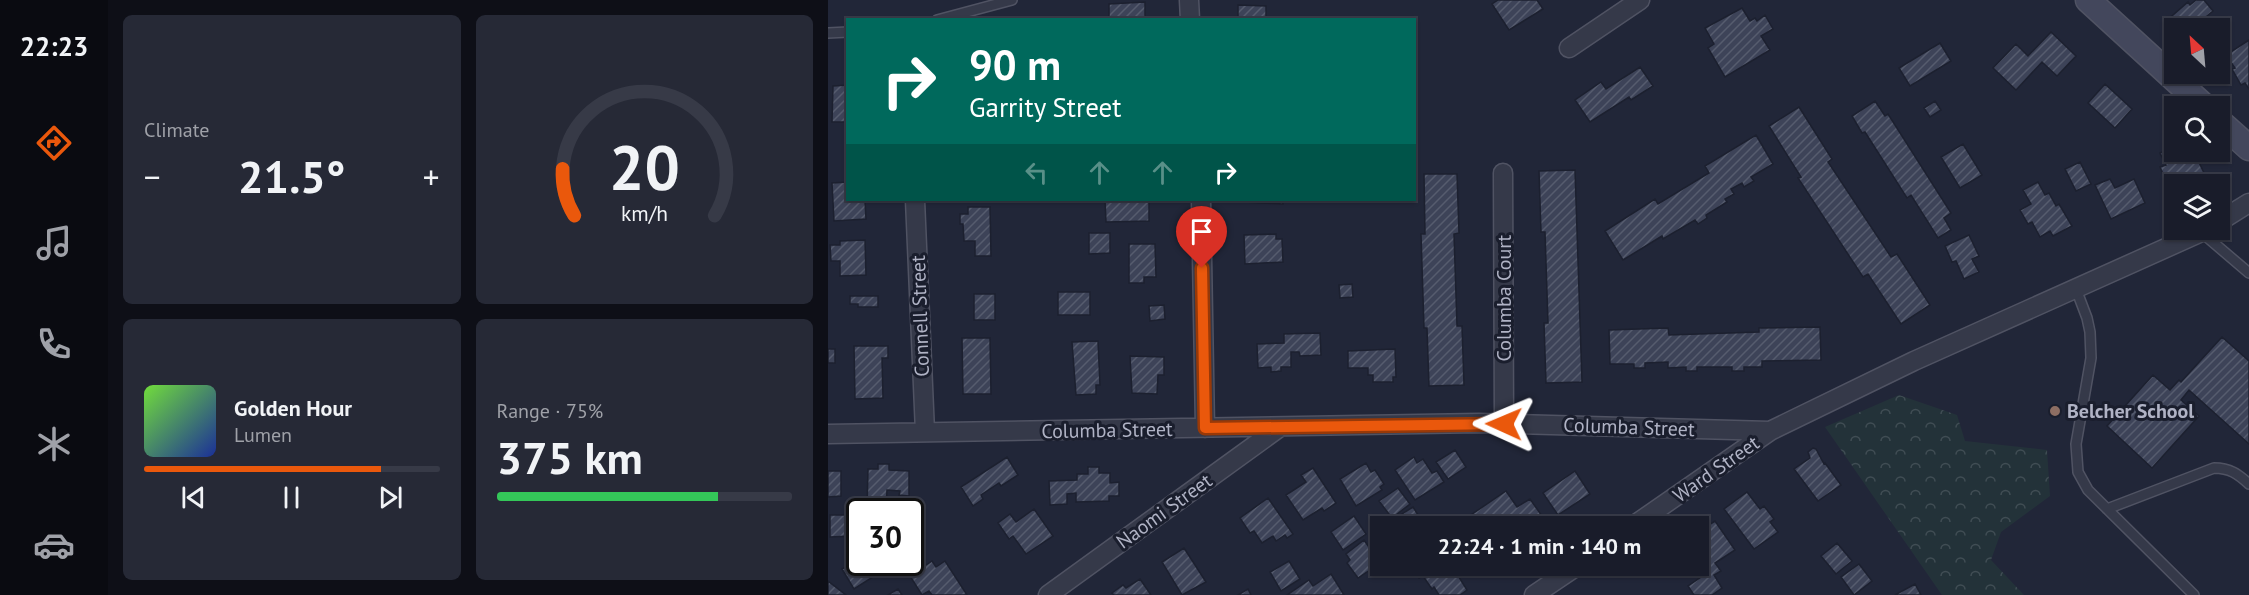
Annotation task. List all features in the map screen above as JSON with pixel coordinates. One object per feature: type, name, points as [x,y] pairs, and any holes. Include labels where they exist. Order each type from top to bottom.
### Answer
[{"type":"main road","points":[[2088,0],[2193,96]]},
{"type":"main road","points":[[2230,131],[2249,148]]},
{"type":"street","points":[[1189,0],[1190,18]]},
{"type":"street","points":[[1569,48],[1640,0]]},
{"type":"street","name":"Columba Court","points":[[1503,173],[1504,424]]},
{"type":"street","name":"Connell Street","points":[[915,201],[925,432]]},
{"type":"street","points":[[1201,201],[1205,428]]},
{"type":"street","points":[[2230,215],[2249,203]]},
{"type":"street","name":"Columba Street","points":[[828,434],[1504,424],[1770,431],[1914,361],[2184,240]]},
{"type":"street","name":"Naomi Street","points":[[1048,595],[1281,427]]},
{"type":"street","name":"Ward Street","points":[[1647,516],[1770,431]]},
{"type":"street","points":[[1534,595],[1562,576]]},
{"type":"lane","points":[[944,18],[1012,0]]},
{"type":"lane","points":[[828,33],[846,32]]},
{"type":"lane","points":[[2214,240],[2249,273]]},
{"type":"lane","points":[[2076,289],[2087,318],[2091,358],[2076,444],[2078,472],[2088,490],[2194,595]]},
{"type":"lane","points":[[2107,509],[2214,468],[2224,468],[2237,473],[2249,484]]},
{"type":"green space","points":[[1899,395],[1957,415],[1965,441],[2047,450],[2050,496],[2001,532],[1991,560],[2024,595],[1942,595],[1825,427]]},
{"type":"building","points":[[1498,0],[1537,0],[1543,9],[1509,30],[1492,4]]},
{"type":"building","points":[[2196,0],[2204,0],[2213,11],[2204,18],[2170,18],[2188,2],[2190,5]]},
{"type":"building","points":[[1145,2],[1145,18],[1109,18],[1109,4]]},
{"type":"building","points":[[1238,5],[1266,6],[1266,18],[1238,18]]},
{"type":"building","points":[[1742,8],[1750,21],[1755,18],[1757,21],[1765,15],[1773,29],[1761,36],[1770,50],[1725,77],[1708,48],[1714,44],[1705,28]]},
{"type":"building","points":[[2051,32],[2076,56],[2057,76],[2042,62],[2016,90],[1993,68],[2016,44],[2028,56]]},
{"type":"building","points":[[2249,40],[2249,89],[2245,83],[2241,85],[2232,69],[2235,68],[2230,61],[2230,52]]},
{"type":"building","points":[[1940,43],[1951,61],[1910,86],[1899,68]]},
{"type":"building","points":[[1640,67],[1653,86],[1631,100],[1629,97],[1590,122],[1575,100],[1601,82],[1606,89]]},
{"type":"building","points":[[2105,84],[2132,109],[2115,128],[2088,103]]},
{"type":"building","points":[[846,85],[846,122],[832,122],[833,86]]},
{"type":"building","points":[[1875,101],[1885,116],[1888,114],[1951,213],[1944,218],[1951,230],[1938,238],[1911,195],[1907,198],[1865,132],[1862,133],[1852,116]]},
{"type":"building","points":[[1935,101],[1941,110],[1930,117],[1924,108]]},
{"type":"building","points":[[1799,107],[1832,159],[1828,162],[1891,257],[1897,254],[1930,305],[1901,324],[1868,274],[1863,277],[1798,178],[1801,177],[1769,126]]},
{"type":"building","points":[[1756,135],[1773,164],[1751,177],[1754,181],[1744,187],[1742,183],[1731,189],[1734,194],[1725,199],[1727,202],[1706,215],[1707,218],[1698,224],[1695,220],[1663,239],[1662,236],[1623,260],[1605,231],[1655,199],[1658,204],[1709,173],[1705,166]]},
{"type":"building","points":[[1963,144],[1982,175],[1960,188],[1941,157]]},
{"type":"building","points":[[2080,162],[2091,184],[2076,191],[2065,169]]},
{"type":"building","points":[[2164,162],[2199,162],[2205,174],[2164,174],[2164,176],[2160,167],[2166,165]]},
{"type":"building","points":[[1575,170],[1582,382],[1546,383],[1544,323],[1548,323],[1545,232],[1541,232],[1539,171]]},
{"type":"building","points":[[1424,174],[1457,174],[1459,233],[1454,234],[1457,326],[1462,326],[1464,385],[1429,386],[1427,328],[1424,328],[1421,234],[1425,234]]},
{"type":"building","points":[[2110,179],[2115,188],[2134,179],[2145,203],[2111,219],[2095,185]]},
{"type":"building","points":[[846,182],[846,201],[865,201],[866,219],[834,221],[832,183]]},
{"type":"building","points":[[2038,182],[2045,195],[2049,193],[2056,206],[2059,204],[2072,226],[2053,236],[2050,231],[2040,237],[2032,222],[2028,224],[2020,210],[2031,204],[2023,190]]},
{"type":"building","points":[[1105,201],[1149,201],[1149,221],[1106,222]]},
{"type":"building","points":[[1283,201],[1283,204],[1244,202]]},
{"type":"building","points":[[968,207],[990,207],[991,256],[975,256],[975,241],[964,241],[960,214],[968,214]]},
{"type":"building","points":[[1089,233],[1110,233],[1110,253],[1089,254]]},
{"type":"building","points":[[1276,234],[1276,239],[1282,239],[1283,262],[1245,264],[1244,235]]},
{"type":"building","points":[[1969,235],[1979,256],[1972,259],[1979,272],[1964,279],[1956,261],[1952,262],[1945,246]]},
{"type":"building","points":[[865,240],[866,275],[840,276],[840,261],[831,261],[830,245],[840,245],[840,241]]},
{"type":"building","points":[[1129,244],[1155,244],[1156,277],[1144,277],[1144,283],[1129,283]]},
{"type":"building","points":[[1352,284],[1353,297],[1340,298],[1339,285]]},
{"type":"building","points":[[1058,292],[1090,292],[1090,315],[1058,315]]},
{"type":"building","points":[[974,294],[995,294],[995,320],[974,320]]},
{"type":"building","points":[[850,296],[878,296],[878,307],[858,307],[858,304],[850,304]]},
{"type":"building","points":[[1164,305],[1165,319],[1150,321],[1149,306]]},
{"type":"building","points":[[1820,327],[1821,360],[1762,361],[1762,367],[1744,367],[1744,371],[1732,371],[1732,367],[1697,367],[1697,371],[1686,371],[1686,367],[1668,368],[1668,362],[1645,363],[1645,368],[1634,368],[1634,364],[1610,364],[1609,330],[1668,328],[1669,335],[1759,332],[1759,328]]},
{"type":"building","points":[[1320,333],[1321,355],[1300,356],[1299,352],[1291,352],[1291,367],[1281,367],[1281,371],[1271,372],[1271,367],[1258,368],[1257,344],[1284,343],[1284,334]]},
{"type":"building","points":[[2222,337],[2249,361],[2249,444],[2189,390],[2181,400],[2199,416],[2152,468],[2107,426],[2153,375],[2170,390],[2179,380],[2181,382]]},
{"type":"building","points":[[962,338],[990,338],[991,394],[963,394]]},
{"type":"building","points":[[1098,341],[1100,385],[1096,385],[1096,394],[1076,395],[1072,342]]},
{"type":"building","points":[[854,346],[888,346],[888,358],[882,358],[883,398],[855,399]]},
{"type":"building","points":[[828,349],[835,349],[835,363],[828,363]]},
{"type":"building","points":[[1395,349],[1396,377],[1393,377],[1393,382],[1373,382],[1373,375],[1368,375],[1368,368],[1348,368],[1348,351]]},
{"type":"building","points":[[1130,356],[1164,357],[1164,375],[1158,375],[1157,394],[1132,393]]},
{"type":"building","points":[[1813,448],[1841,485],[1818,501],[1794,469],[1810,458],[1808,452]]},
{"type":"building","points":[[1455,450],[1466,467],[1448,479],[1436,462]]},
{"type":"building","points":[[1007,457],[1018,475],[1001,486],[999,483],[981,495],[983,499],[973,506],[961,487]]},
{"type":"building","points":[[1414,457],[1417,463],[1423,459],[1432,473],[1437,471],[1444,482],[1415,500],[1395,470]]},
{"type":"building","points":[[1366,463],[1371,472],[1375,470],[1384,484],[1380,487],[1382,490],[1356,506],[1340,479]]},
{"type":"building","points":[[878,464],[889,464],[889,470],[909,471],[909,496],[899,495],[900,491],[887,490],[887,498],[867,498],[868,469],[878,469]]},
{"type":"building","points":[[1088,467],[1099,467],[1099,473],[1110,473],[1110,483],[1119,482],[1119,496],[1109,496],[1109,501],[1076,502],[1076,493],[1067,494],[1067,504],[1050,505],[1049,481],[1077,480],[1077,474],[1088,474]]},
{"type":"building","points":[[1313,468],[1336,503],[1324,511],[1322,508],[1303,520],[1286,495],[1306,482],[1301,475]]},
{"type":"building","points":[[828,471],[841,471],[841,496],[828,497]]},
{"type":"building","points":[[1575,471],[1590,494],[1558,515],[1543,493]]},
{"type":"building","points":[[1398,488],[1410,504],[1395,516],[1390,516],[1379,501]]},
{"type":"building","points":[[1506,491],[1517,507],[1530,499],[1542,516],[1469,516]]},
{"type":"building","points":[[1747,492],[1760,509],[1764,506],[1774,519],[1770,522],[1778,532],[1754,549],[1724,509]]},
{"type":"building","points":[[1268,498],[1293,534],[1287,538],[1285,535],[1276,541],[1273,536],[1262,543],[1254,531],[1250,533],[1240,518]]},
{"type":"building","points":[[1413,507],[1419,516],[1399,516]]},
{"type":"building","points":[[1034,509],[1053,536],[1026,554],[1013,536],[1009,539],[998,523],[1010,514],[1016,522]]},
{"type":"building","points":[[830,515],[846,515],[846,536],[830,537]]},
{"type":"building","points":[[1354,516],[1366,534],[1343,550],[1331,532]]},
{"type":"building","points":[[1715,521],[1735,550],[1715,563],[1721,571],[1714,575],[1722,588],[1712,595],[1694,595],[1688,586],[1703,576],[1709,576],[1709,525]]},
{"type":"building","points":[[1364,540],[1370,549],[1370,570],[1358,578],[1347,563],[1350,560],[1346,554]]},
{"type":"building","points":[[1837,543],[1852,561],[1836,574],[1821,556]]},
{"type":"building","points":[[1184,548],[1206,582],[1182,595],[1162,562]]},
{"type":"building","points":[[932,561],[936,567],[945,561],[967,595],[932,595],[929,591],[922,595],[910,576],[924,576],[924,566]]},
{"type":"building","points":[[1289,561],[1300,579],[1281,591],[1270,572]]},
{"type":"building","points":[[1859,564],[1872,581],[1854,595],[1841,577]]},
{"type":"building","points":[[1331,574],[1344,595],[1287,595],[1309,580],[1313,586]]},
{"type":"building","points":[[846,576],[874,576],[854,589]]},
{"type":"building","points":[[1423,576],[1458,576],[1467,590],[1460,595],[1439,595],[1434,587],[1432,589]]},
{"type":"building","points":[[1140,579],[1151,595],[1114,595],[1112,593],[1123,585],[1126,588]]},
{"type":"building","points":[[828,581],[846,595],[828,595]]},
{"type":"building","points":[[1915,584],[1921,595],[1895,595]]},
{"type":"building","points":[[898,589],[902,595],[888,595]]},
{"type":"building","points":[[1248,589],[1251,595],[1238,595]]},
{"type":"place","name":"Belcher School","points":[[2055,411]]},
{"type":"route","points":[[1202,268],[1205,428],[1504,424]]}]
